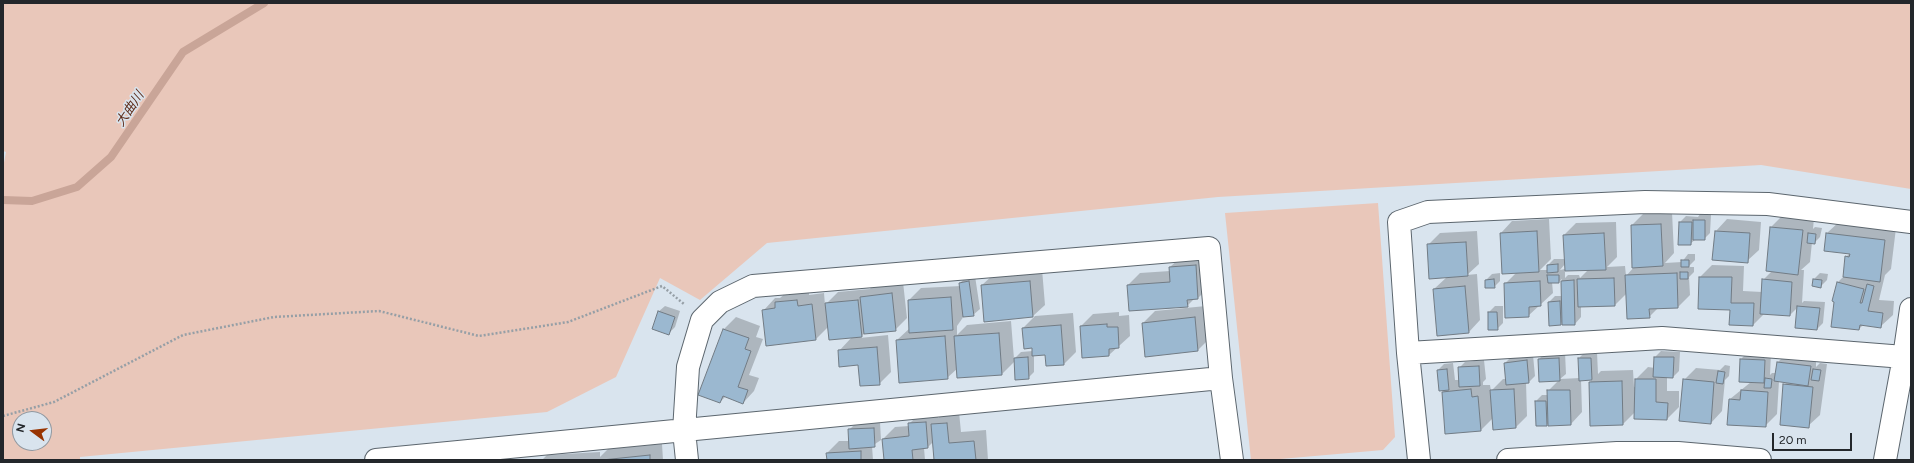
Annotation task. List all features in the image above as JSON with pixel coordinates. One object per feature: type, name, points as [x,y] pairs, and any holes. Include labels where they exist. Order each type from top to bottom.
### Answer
[{"type":"street","points":[[1419,460],[1408,353],[1399,222],[1428,212],[1646,202],[1761,204],[1911,222]]},
{"type":"street","points":[[687,460],[684,431],[688,367],[702,320],[720,302],[753,286],[1209,248],[1221,378],[1232,460]]},
{"type":"street","points":[[1885,460],[1904,357],[1911,309]]},
{"type":"street","points":[[1408,353],[1662,338],[1904,357]]},
{"type":"street","points":[[376,460],[1221,378]]},
{"type":"street","points":[[1508,460],[1617,453],[1678,453],[1760,460]]},
{"type":"path","points":[[3,416],[54,402],[183,335],[274,317],[379,311],[480,336],[568,322],[662,286],[702,320]]},
{"type":"shaded area","points":[[3,3],[1911,3],[1911,189],[1761,165],[1218,197],[767,243],[700,300],[660,278],[616,377],[547,412],[80,457],[80,460],[3,460],[3,168],[6,152],[3,151]]},
{"type":"shaded area","points":[[1378,203],[1395,437],[1383,450],[1269,460],[1251,460],[1225,213]]},
{"type":"building","points":[[1693,220],[1705,220],[1705,240],[1693,240]]},
{"type":"building","points":[[1679,222],[1692,222],[1691,245],[1678,245]]},
{"type":"building","points":[[1661,224],[1663,266],[1632,268],[1631,225]]},
{"type":"building","points":[[1770,227],[1803,230],[1798,275],[1766,271]]},
{"type":"building","points":[[1537,231],[1539,272],[1502,274],[1500,233]]},
{"type":"building","points":[[1715,231],[1750,233],[1748,263],[1712,260]]},
{"type":"building","points":[[1604,233],[1606,270],[1565,271],[1563,235]]},
{"type":"building","points":[[1808,233],[1816,234],[1815,244],[1807,243]]},
{"type":"building","points":[[1826,233],[1885,240],[1880,282],[1843,277],[1845,256],[1849,257],[1850,254],[1824,251]]},
{"type":"building","points":[[1466,242],[1468,276],[1429,279],[1427,244]]},
{"type":"building","points":[[1681,260],[1689,260],[1689,267],[1681,267]]},
{"type":"building","points":[[1558,264],[1558,272],[1547,273],[1547,265]]},
{"type":"building","points":[[1196,265],[1198,299],[1187,300],[1188,307],[1129,311],[1127,285],[1170,282],[1169,267]]},
{"type":"building","points":[[1680,272],[1688,272],[1688,279],[1680,279]]},
{"type":"building","points":[[1677,273],[1678,308],[1649,309],[1650,318],[1627,319],[1625,275]]},
{"type":"building","points":[[1547,275],[1559,275],[1559,283],[1548,283]]},
{"type":"building","points":[[1699,277],[1732,277],[1731,303],[1754,303],[1753,326],[1729,325],[1730,310],[1698,309]]},
{"type":"building","points":[[1614,278],[1615,306],[1578,307],[1577,279]]},
{"type":"building","points":[[1494,279],[1495,288],[1485,288],[1485,280]]},
{"type":"building","points":[[1762,279],[1792,282],[1790,316],[1760,314]]},
{"type":"building","points":[[1813,279],[1822,280],[1821,288],[1812,286]]},
{"type":"building","points":[[1574,280],[1575,325],[1562,325],[1561,281]]},
{"type":"building","points":[[969,281],[974,316],[963,317],[959,283]]},
{"type":"building","points":[[1030,281],[1033,317],[984,322],[981,285]]},
{"type":"building","points":[[1540,281],[1541,306],[1529,307],[1529,317],[1505,318],[1504,283]]},
{"type":"building","points":[[1837,282],[1864,289],[1860,303],[1862,303],[1867,284],[1874,286],[1868,311],[1883,313],[1881,328],[1860,325],[1859,330],[1831,327],[1834,302],[1832,301]]},
{"type":"building","points":[[1465,286],[1469,333],[1437,336],[1433,289]]},
{"type":"building","points":[[892,293],[896,331],[864,334],[860,297]]},
{"type":"building","points":[[951,297],[953,330],[909,333],[908,300]]},
{"type":"building","points":[[797,300],[798,306],[812,304],[816,340],[766,346],[762,310],[775,308],[775,302]]},
{"type":"building","points":[[858,300],[862,337],[829,340],[825,303]]},
{"type":"building","points":[[1560,301],[1561,325],[1549,326],[1548,302]]},
{"type":"building","points":[[1797,306],[1820,308],[1817,330],[1795,328]]},
{"type":"building","points":[[658,311],[675,317],[669,335],[652,329]]},
{"type":"building","points":[[1488,312],[1497,312],[1498,330],[1488,330]]},
{"type":"building","points":[[1195,317],[1198,351],[1145,357],[1142,323]]},
{"type":"building","points":[[1107,324],[1107,327],[1118,327],[1119,348],[1109,349],[1109,356],[1082,358],[1080,326]]},
{"type":"building","points":[[1061,325],[1064,365],[1046,366],[1045,355],[1032,356],[1032,348],[1024,349],[1022,328]]},
{"type":"building","points":[[723,329],[749,338],[745,349],[751,351],[738,387],[748,390],[743,404],[723,396],[720,403],[698,395]]},
{"type":"building","points":[[999,333],[1002,375],[957,378],[954,336]]},
{"type":"building","points":[[945,336],[948,379],[899,383],[896,340]]},
{"type":"building","points":[[877,347],[880,385],[860,386],[858,365],[839,367],[838,350]]},
{"type":"building","points":[[1028,357],[1029,379],[1015,380],[1014,358]]},
{"type":"building","points":[[1654,357],[1674,357],[1673,378],[1653,377]]},
{"type":"building","points":[[1559,358],[1560,381],[1539,382],[1538,359]]},
{"type":"building","points":[[1578,358],[1591,358],[1592,380],[1579,381]]},
{"type":"building","points":[[1740,359],[1765,360],[1764,383],[1739,382]]},
{"type":"building","points":[[1527,360],[1529,383],[1506,385],[1504,363]]},
{"type":"building","points":[[1777,362],[1811,366],[1808,386],[1774,381]]},
{"type":"building","points":[[1479,366],[1480,386],[1459,387],[1458,367]]},
{"type":"building","points":[[1447,369],[1449,390],[1439,391],[1437,370]]},
{"type":"building","points":[[1813,369],[1821,370],[1819,381],[1811,380]]},
{"type":"building","points":[[1718,371],[1725,372],[1723,384],[1716,383]]},
{"type":"building","points":[[1765,378],[1772,379],[1771,388],[1764,388]]},
{"type":"building","points":[[1635,379],[1656,379],[1656,402],[1668,403],[1667,420],[1634,419]]},
{"type":"building","points":[[1683,379],[1714,382],[1711,424],[1679,421]]},
{"type":"building","points":[[1622,381],[1623,425],[1590,426],[1589,382]]},
{"type":"building","points":[[1783,384],[1813,387],[1809,428],[1780,425]]},
{"type":"building","points":[[1471,389],[1472,397],[1478,396],[1481,431],[1445,434],[1442,392]]},
{"type":"building","points":[[1514,389],[1516,428],[1493,430],[1490,390]]},
{"type":"building","points":[[1547,390],[1570,390],[1571,425],[1548,426]]},
{"type":"building","points":[[1741,390],[1768,392],[1766,427],[1727,425],[1729,399],[1740,400]]},
{"type":"building","points":[[1535,401],[1546,401],[1547,426],[1536,426]]},
{"type":"building","points":[[926,422],[928,448],[912,450],[913,460],[884,460],[882,439],[909,436],[908,423]]},
{"type":"building","points":[[947,423],[949,443],[974,441],[976,460],[934,460],[931,424]]},
{"type":"building","points":[[874,428],[875,447],[849,449],[848,429]]},
{"type":"building","points":[[861,451],[861,460],[827,460],[826,453]]},
{"type":"building","points":[[650,455],[650,460],[602,460]]},
{"type":"waterway","name":"大曲川","points":[[3,200],[32,201],[77,187],[111,157],[183,52],[264,3]]}]
